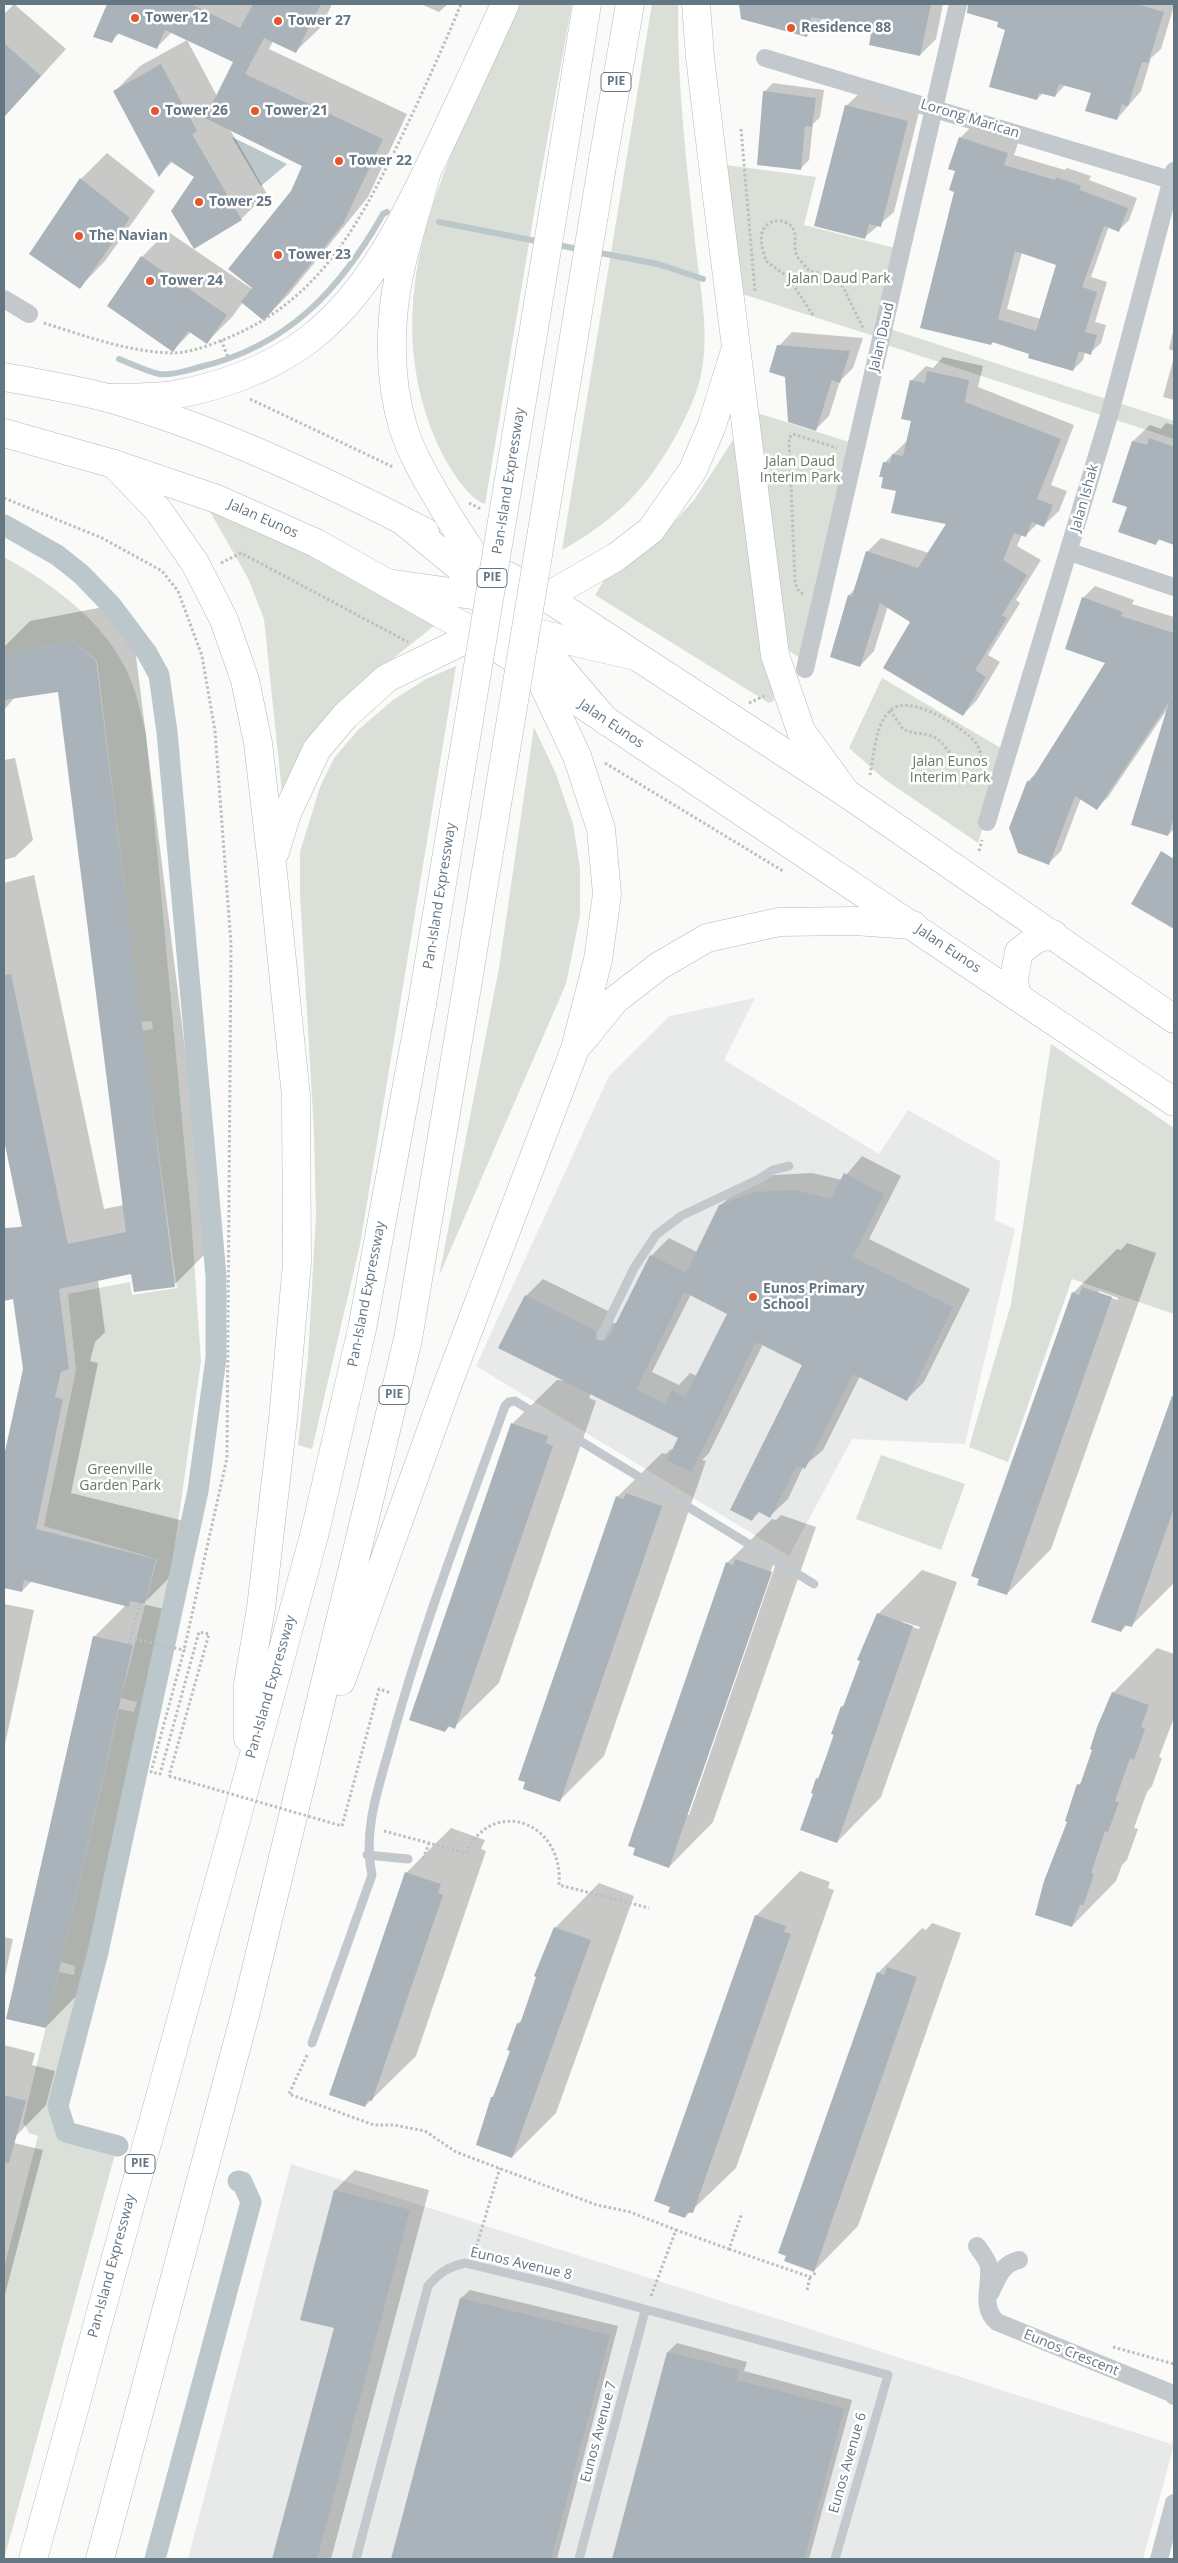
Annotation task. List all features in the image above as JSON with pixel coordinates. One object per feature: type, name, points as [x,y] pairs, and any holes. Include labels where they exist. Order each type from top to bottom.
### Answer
[{"type":"highway","points":[[108,398],[172,395],[218,384],[266,366],[308,340],[349,301],[386,249],[427,171],[505,4]]},
{"type":"highway","name":"Pan-Island Expressway","points":[[33,2559],[248,1770],[314,1536],[362,1329],[422,1004],[587,4]]},
{"type":"highway","name":"PIE","points":[[100,2559],[246,2011],[408,1339],[630,4]]},
{"type":"highway","points":[[696,4],[700,57],[775,655],[801,731],[846,793]]},
{"type":"highway","points":[[303,1775],[341,1680],[446,1389],[575,1049],[598,960],[607,894],[601,829],[577,756],[539,676],[504,628],[494,599],[474,557],[422,471],[403,428],[396,397],[393,318],[401,273],[427,171]]},
{"type":"highway","points":[[387,583],[494,599],[546,597],[616,557],[651,530],[693,470],[712,425],[737,346]]},
{"type":"highway","points":[[4,377],[108,398],[263,455],[343,490],[474,557],[546,597],[846,793],[1054,934],[1174,1019]]},
{"type":"highway","name":"Jalan Eunos","points":[[4,433],[114,464],[217,498],[316,543],[477,634],[914,925],[1174,1102]]},
{"type":"highway","points":[[114,464],[158,510],[195,563],[224,620],[245,680],[258,743],[296,1096],[297,1263],[283,1419],[261,1608],[248,1684],[248,1770]]},
{"type":"highway","points":[[403,521],[532,632],[606,721]]},
{"type":"highway","points":[[272,864],[297,788],[317,749],[345,716],[387,678],[477,634],[504,628],[532,632],[635,656]]},
{"type":"highway","points":[[575,1049],[615,1000],[658,966],[707,938],[779,922],[854,920],[914,925]]},
{"type":"highway","points":[[1016,995],[1014,978],[1019,952],[1036,939],[1054,934]]},
{"type":"street","name":"Jalan Daud","points":[[805,669],[958,4]]},
{"type":"street","name":"Lorong Marican","points":[[765,58],[1174,177]]},
{"type":"street","name":"Jalan Ishak","points":[[987,822],[1070,552],[1174,177]]},
{"type":"street","points":[[4,300],[35,318]]},
{"type":"street","points":[[1070,552],[1174,587]]},
{"type":"street","name":"Eunos Crescent","points":[[977,2246],[989,2265],[988,2312],[991,2317],[1005,2327],[1173,2394]]},
{"type":"street","points":[[988,2299],[1003,2268],[1010,2262],[1019,2260]]},
{"type":"street","points":[[1158,2559],[1174,2503]]},
{"type":"lane","points":[[600,1336],[634,1268],[656,1235],[681,1216],[773,1170],[790,1166]]},
{"type":"lane","points":[[312,2043],[372,1876],[367,1855],[369,1826],[413,1662],[505,1406],[509,1402],[515,1402],[814,1584]]},
{"type":"lane","points":[[367,1855],[408,1859]]},
{"type":"lane","name":"Eunos Avenue 8","points":[[356,2559],[428,2286],[439,2273],[452,2266],[471,2265],[888,2375]]},
{"type":"lane","name":"Eunos Avenue 7","points":[[579,2559],[645,2311]]},
{"type":"lane","name":"Eunos Avenue 6","points":[[835,2559],[888,2375]]},
{"type":"path","points":[[35,318],[99,340],[174,353],[221,340],[250,328],[275,314],[307,287],[345,241],[372,197],[461,4]]},
{"type":"path","points":[[813,315],[788,277],[770,266],[766,261],[761,236],[764,229],[772,222],[783,221],[793,228],[797,237],[797,255],[809,271],[829,275],[841,283],[864,331]]},
{"type":"path","points":[[221,340],[244,396],[394,467]]},
{"type":"path","points":[[821,598],[802,594],[795,586],[789,438],[793,434],[854,454]]},
{"type":"path","points":[[4,498],[102,538],[162,571],[178,592],[202,656],[216,731],[231,944],[227,1458],[184,1650],[151,1772],[160,1774],[199,1632],[209,1634],[169,1776],[342,1826],[379,1689],[392,1693]]},
{"type":"path","points":[[465,501],[483,509]]},
{"type":"path","points":[[870,776],[881,726],[890,710],[906,704],[926,710],[970,736],[977,745],[982,761],[981,772]]},
{"type":"path","points":[[890,710],[903,729],[936,738],[958,762],[970,765],[982,761]]},
{"type":"path","points":[[129,1644],[140,1603]]},
{"type":"path","points":[[130,1638],[184,1650]]},
{"type":"path","points":[[369,1826],[466,1853],[472,1838],[483,1829],[496,1823],[523,1824],[534,1828],[549,1840],[556,1856],[560,1873],[558,1885],[649,1908]]},
{"type":"path","points":[[312,2043],[289,2094],[374,2125],[394,2125],[425,2131],[456,2152],[597,2205],[630,2212],[810,2277]]},
{"type":"path","points":[[471,2265],[500,2168]]},
{"type":"path","points":[[729,2249],[742,2212]]},
{"type":"path","points":[[645,2311],[676,2230]]},
{"type":"path","points":[[807,2290],[810,2277],[817,2272]]},
{"type":"path","points":[[1109,2346],[1174,2364]]},
{"type":"shaded area","points":[[232,137],[287,164],[261,186]]},
{"type":"shaded area","name":"Eunos Primary School","points":[[755,998],[724,1060],[879,1154],[908,1110],[1000,1161],[995,1220],[1015,1229],[965,1444],[852,1439],[789,1556],[476,1366],[609,1076],[670,1016]]},
{"type":"shaded area","points":[[291,2164],[1174,2445],[1143,2559],[188,2559]]},
{"type":"green space","points":[[519,4],[572,4],[538,190],[485,504],[464,487],[451,469],[437,443],[418,385],[412,328],[417,272],[429,217],[448,163],[470,110]]},
{"type":"green space","points":[[652,4],[678,4],[679,66],[683,127],[705,335],[702,372],[694,398],[679,430],[668,450],[644,484],[616,513],[600,526],[562,550]]},
{"type":"green space","name":"Jalan Daud Park","points":[[719,164],[816,177],[804,225],[895,248],[874,336],[736,292]]},
{"type":"green space","points":[[887,328],[1174,421],[1174,439],[884,344]]},
{"type":"green space","name":"Jalan Daud Interim Park","points":[[751,411],[849,442],[800,658],[788,650]]},
{"type":"green space","points":[[737,434],[774,701],[769,703],[595,595],[606,577],[648,551],[694,500]]},
{"type":"green space","points":[[209,510],[317,556],[435,625],[340,701],[321,724],[282,793],[264,619],[248,578]]},
{"type":"green space","name":"Greenville Garden Park","points":[[4,557],[60,593],[77,607],[108,640],[130,678],[146,733],[191,1216],[201,1361],[173,1558],[95,1929],[50,2107],[59,2138],[115,2154],[4,2559],[4,2268],[38,2136],[29,2133],[23,2122],[59,1972],[74,1975],[75,1966],[61,1962],[119,1709],[134,1712],[137,1702],[121,1698],[157,1559],[44,1526],[76,1370],[68,1294],[130,1282],[132,1295],[177,1288],[142,1031],[153,1029],[152,1021],[141,1022],[97,661],[73,641],[4,654]]},
{"type":"green space","points":[[456,666],[360,1245],[312,1449],[298,1445],[308,1357],[316,1216],[314,1131],[300,894],[300,852],[320,787],[334,758],[358,730],[393,700],[426,679]]},
{"type":"green space","name":"Jalan Eunos Interim Park","points":[[882,678],[1006,751],[978,843],[884,779],[849,748]]},
{"type":"green space","points":[[534,727],[556,774],[573,824],[580,868],[580,915],[566,984],[439,1276],[499,968]]},
{"type":"green space","points":[[1051,1044],[1174,1128],[1174,1314],[1072,1279],[1008,1462],[969,1447],[1011,1304]]},
{"type":"green space","points":[[881,1455],[965,1484],[941,1550],[856,1519]]},
{"type":"building","points":[[107,4],[191,4],[240,28],[253,4],[321,4],[296,53],[264,38],[245,74],[383,139],[343,224],[264,321],[241,302],[252,288],[228,269],[291,191],[302,166],[205,118],[233,62],[165,30],[157,49],[117,33],[112,43],[93,37]]},
{"type":"building","points":[[739,4],[931,4],[920,56],[869,45],[872,28],[811,17],[807,37],[741,19]]},
{"type":"building","points":[[968,4],[1137,4],[1164,12],[1148,63],[1142,62],[1128,106],[1122,104],[1117,120],[1085,111],[1091,93],[1059,84],[1055,97],[1039,93],[1037,100],[989,87],[1005,30],[997,27],[998,22],[967,13]]},
{"type":"building","points":[[4,43],[41,76],[4,117]]},
{"type":"building","points":[[161,64],[197,131],[192,134],[242,220],[194,249],[171,211],[194,177],[170,161],[159,177],[113,91]]},
{"type":"building","points":[[763,91],[816,98],[812,127],[805,126],[801,170],[757,165]]},
{"type":"building","points":[[845,105],[908,121],[881,227],[869,224],[865,239],[814,226]]},
{"type":"building","points":[[959,137],[1008,153],[1004,165],[1055,180],[1056,177],[1081,186],[1080,190],[1128,208],[1119,232],[1104,226],[1082,287],[1097,292],[1085,332],[1097,335],[1091,355],[1079,351],[1073,371],[1028,358],[1029,354],[992,342],[991,345],[920,328],[954,192],[949,190],[955,171],[948,169]],"holes":[[[1015,251],[1056,265],[1036,331],[998,319]]]},
{"type":"building","name":"The Navian","points":[[80,178],[130,218],[80,289],[29,254]]},
{"type":"building","name":"Tower 24","points":[[141,256],[227,315],[207,344],[188,331],[173,352],[107,306]]},
{"type":"building","points":[[777,345],[850,351],[840,383],[832,380],[816,431],[788,422],[785,377],[769,372]]},
{"type":"building","points":[[927,371],[969,380],[965,402],[1061,439],[1037,499],[1053,505],[1044,527],[1032,522],[1026,537],[1014,533],[1003,560],[1027,575],[1002,615],[1007,618],[975,670],[986,677],[963,716],[883,668],[910,622],[880,603],[860,667],[830,657],[848,595],[852,596],[866,551],[918,568],[946,524],[891,513],[896,491],[881,488],[883,477],[879,477],[883,462],[890,463],[892,454],[903,456],[911,421],[901,419],[910,380],[925,383]]},
{"type":"building","points":[[1149,438],[1174,447],[1174,545],[1158,539],[1156,545],[1118,532],[1127,507],[1112,502],[1132,441],[1147,445]]},
{"type":"building","points":[[1082,597],[1123,612],[1121,616],[1174,633],[1174,694],[1172,698],[1174,699],[1174,817],[1168,836],[1131,825],[1169,702],[1097,810],[1075,796],[1049,865],[1018,853],[1009,828],[1027,781],[1030,782],[1105,663],[1065,649]]},
{"type":"building","points":[[73,641],[96,661],[175,1287],[134,1292],[131,1274],[59,1289],[69,1369],[61,1372],[55,1397],[63,1399],[36,1529],[156,1559],[145,1604],[130,1601],[129,1607],[24,1580],[22,1592],[4,1588],[4,1456],[23,1369],[13,1299],[4,1301],[4,1228],[22,1227],[4,1140],[4,975],[11,974],[68,1244],[126,1232],[58,692],[4,700],[4,654]]},
{"type":"building","points":[[1161,851],[1174,859],[1174,929],[1131,904]]},
{"type":"building","points":[[844,1173],[884,1194],[853,1257],[953,1307],[907,1401],[853,1374],[805,1469],[797,1465],[770,1518],[757,1511],[752,1521],[730,1510],[802,1365],[756,1342],[691,1472],[667,1460],[678,1438],[498,1348],[525,1295],[596,1331],[596,1340],[604,1341],[609,1337],[650,1255],[686,1273],[719,1205],[756,1192],[794,1190],[831,1199]],"holes":[[[684,1292],[727,1314],[685,1397],[672,1390],[665,1404],[636,1389]]]},
{"type":"building","points":[[1082,1287],[1112,1297],[1007,1595],[977,1585],[979,1579],[971,1576],[1072,1292],[1079,1295]]},
{"type":"building","points":[[1172,1396],[1174,1397],[1174,1508],[1132,1627],[1124,1625],[1121,1632],[1091,1622]]},
{"type":"building","points":[[511,1423],[548,1436],[546,1443],[553,1446],[455,1729],[448,1726],[445,1732],[409,1720]]},
{"type":"building","points":[[626,1493],[662,1506],[560,1802],[523,1789],[525,1782],[518,1780],[616,1496],[623,1499]]},
{"type":"building","points":[[735,1559],[772,1572],[669,1868],[633,1855],[635,1848],[628,1846],[726,1562],[733,1565]]},
{"type":"building","points":[[877,1613],[913,1626],[837,1843],[800,1830],[813,1794],[811,1793],[816,1778],[818,1779],[834,1735],[831,1734],[860,1661],[857,1660]]},
{"type":"building","points":[[93,1636],[133,1645],[46,2028],[6,2019]]},
{"type":"building","points":[[1112,1692],[1149,1705],[1141,1727],[1145,1729],[1134,1760],[1130,1758],[1115,1801],[1119,1802],[1108,1832],[1105,1831],[1091,1873],[1094,1874],[1083,1906],[1080,1904],[1072,1927],[1035,1915],[1044,1881],[1067,1822],[1065,1821],[1077,1784],[1080,1785],[1092,1750],[1090,1749],[1097,1727]]},
{"type":"building","points":[[405,1872],[441,1884],[438,1893],[443,1895],[372,2101],[368,2100],[365,2107],[329,2095]]},
{"type":"building","points":[[755,1915],[786,1926],[784,1932],[791,1934],[693,2213],[687,2212],[685,2218],[668,2212],[670,2207],[654,2201]]},
{"type":"building","points":[[554,1927],[591,1940],[512,2158],[476,2145],[491,2097],[493,2097],[510,2051],[507,2050],[517,2023],[520,2024],[536,1977],[534,1976]]},
{"type":"building","points":[[887,1967],[917,1977],[814,2272],[784,2261],[786,2256],[778,2253],[877,1972],[884,1975]]},
{"type":"building","points":[[4,2095],[26,2101],[9,2163],[4,2162]]},
{"type":"building","points":[[334,2190],[410,2210],[317,2559],[272,2559],[334,2328],[300,2320]]},
{"type":"building","points":[[460,2298],[610,2335],[551,2559],[391,2559]]},
{"type":"building","points":[[667,2352],[739,2370],[737,2380],[844,2408],[804,2559],[612,2559]]},
{"type":"waterway","points":[[119,359],[154,373],[169,374],[231,358],[260,345],[308,311],[329,290],[349,267],[383,214],[387,212]]},
{"type":"waterway","points":[[439,222],[541,242]]},
{"type":"waterway","points":[[553,244],[583,250]]},
{"type":"waterway","points":[[595,252],[658,264],[703,279]]},
{"type":"waterway","points":[[4,525],[57,555],[81,574],[111,605],[147,653],[159,675],[167,732],[216,1276],[216,1358],[198,1491],[98,1952],[58,2106],[66,2132],[118,2146]]},
{"type":"waterway","points":[[155,2559],[251,2202],[242,2182],[238,2181]]},
{"type":"place","name":"Tower 12","points":[[135,18]]},
{"type":"place","name":"Tower 27","points":[[278,21]]},
{"type":"place","name":"Residence 88","points":[[791,28]]},
{"type":"place","name":"Tower 26","points":[[155,111]]},
{"type":"place","name":"Tower 21","points":[[255,111]]},
{"type":"place","name":"Tower 22","points":[[339,161]]},
{"type":"place","name":"Tower 25","points":[[199,202]]},
{"type":"place","name":"The Navian","points":[[79,236]]},
{"type":"place","name":"Tower 23","points":[[278,255]]},
{"type":"place","name":"Tower 24","points":[[150,281]]},
{"type":"place","name":"Eunos Primary School","points":[[753,1297]]}]
